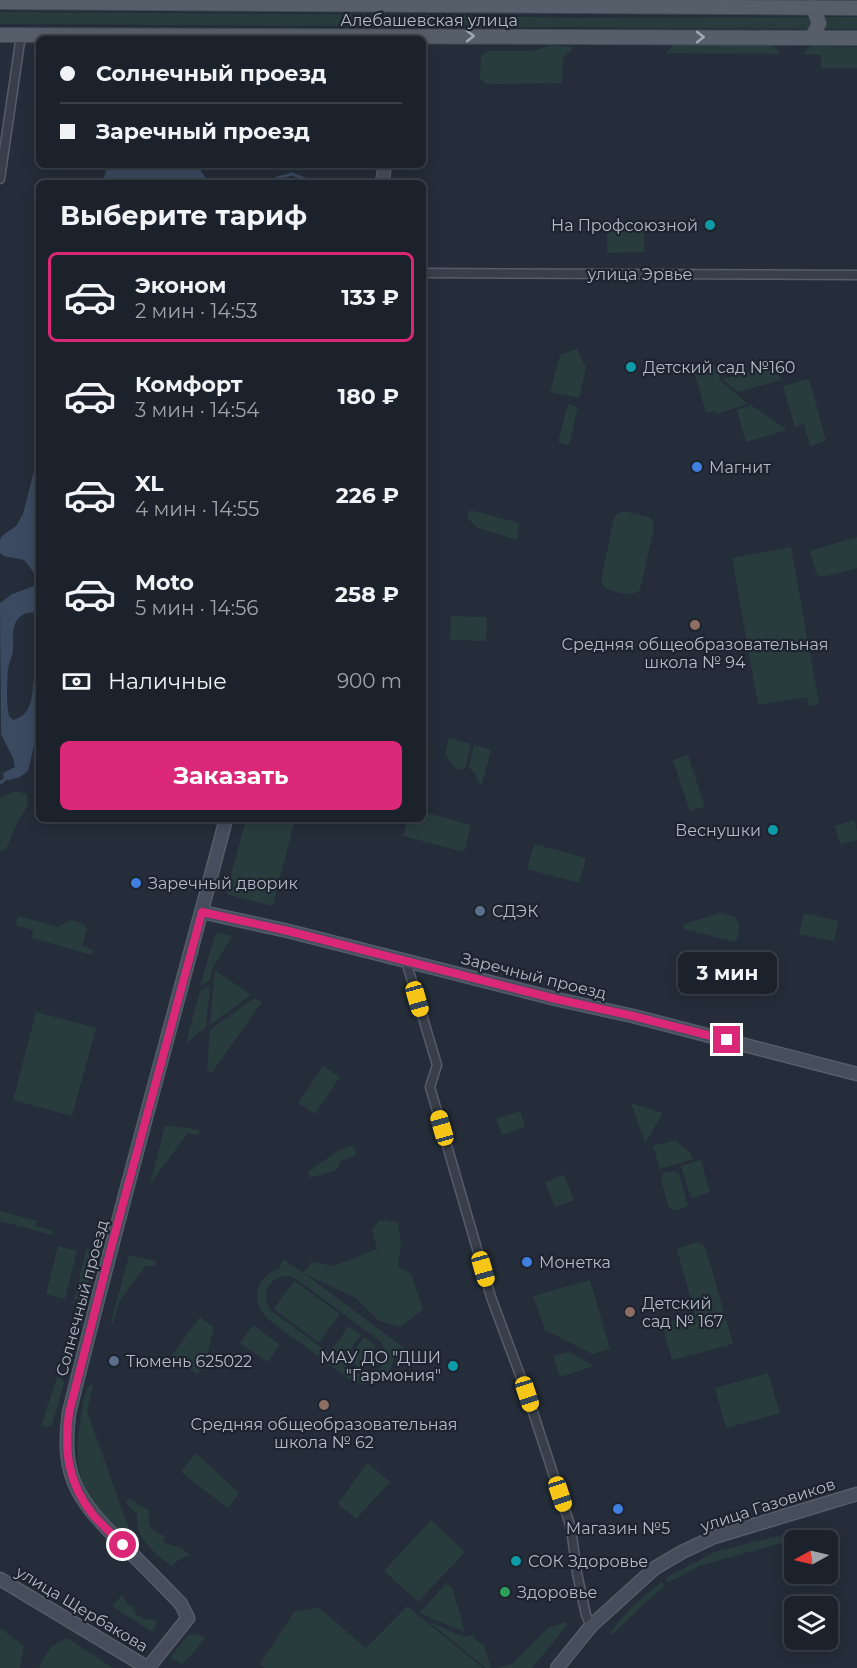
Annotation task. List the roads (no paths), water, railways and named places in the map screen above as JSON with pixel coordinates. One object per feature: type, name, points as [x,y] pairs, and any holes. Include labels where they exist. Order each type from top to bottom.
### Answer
[{"type":"main road","name":"Алебашевская улица","points":[[0,2],[857,8]]},
{"type":"main road","points":[[812,38],[819,23],[813,7]]},
{"type":"main road","name":"Алебашевская улица","points":[[0,35],[151,36]]},
{"type":"main road","name":"Алебашевская улица","points":[[426,38],[857,38]]},
{"type":"street","points":[[0,179],[21,35]]},
{"type":"street","name":"улица Эрвье","points":[[426,273],[857,275]]},
{"type":"street","name":"Солнечный проезд","points":[[148,1668],[188,1618],[185,1609],[94,1516],[79,1494],[66,1452],[66,1433],[69,1413],[111,1248],[225,822]]},
{"type":"street","name":"Заречный проезд","points":[[202,912],[633,1016],[857,1074]]},
{"type":"street","points":[[406,961],[436,1065],[430,1087],[491,1297],[527,1394],[571,1528],[577,1573],[586,1615],[591,1626]]},
{"type":"street","name":"улица Газовиков","points":[[556,1668],[591,1626],[655,1568],[682,1552],[714,1537],[857,1494]]},
{"type":"street","name":"улица Щербакова","points":[[0,1579],[148,1668]]},
{"type":"water","points":[[106,168],[199,168],[207,180],[104,180]]},
{"type":"water","points":[[36,463],[36,613],[25,614],[15,623],[13,651],[8,669],[7,705],[9,716],[13,720],[27,711],[32,698],[36,670],[36,738],[28,771],[10,780],[4,779],[3,773],[15,767],[1,734],[0,603],[12,594],[34,586],[35,578],[24,560],[0,553],[0,540],[16,526],[23,514]]},
{"type":"waterway","points":[[277,180],[292,174],[307,180]]},
{"type":"waterway","points":[[0,783],[8,777]]},
{"type":"place","name":"На Профсоюзной","points":[[710,225]]},
{"type":"place","name":"Детский сад №160","points":[[631,367]]},
{"type":"place","name":"Магнит","points":[[697,467]]},
{"type":"place","name":"Средняя общеобразовательная школа № 94","points":[[695,625]]},
{"type":"place","name":"Веснушки","points":[[773,830]]},
{"type":"place","name":"Заречный дворик","points":[[136,883]]},
{"type":"place","name":"СДЭК","points":[[480,911]]},
{"type":"place","name":"Монетка","points":[[527,1262]]},
{"type":"place","name":"Детский сад № 167","points":[[630,1312]]},
{"type":"place","name":"Тюмень 625022","points":[[114,1361]]},
{"type":"place","name":"МАУ ДО \"ДШИ \"Гармония\"","points":[[453,1366]]},
{"type":"place","name":"Средняя общеобразовательная школа № 62","points":[[324,1405]]},
{"type":"place","name":"Магазин №5","points":[[618,1509]]},
{"type":"place","name":"СОК Здоровье","points":[[516,1561]]},
{"type":"place","name":"Здоровье","points":[[505,1592]]}]
